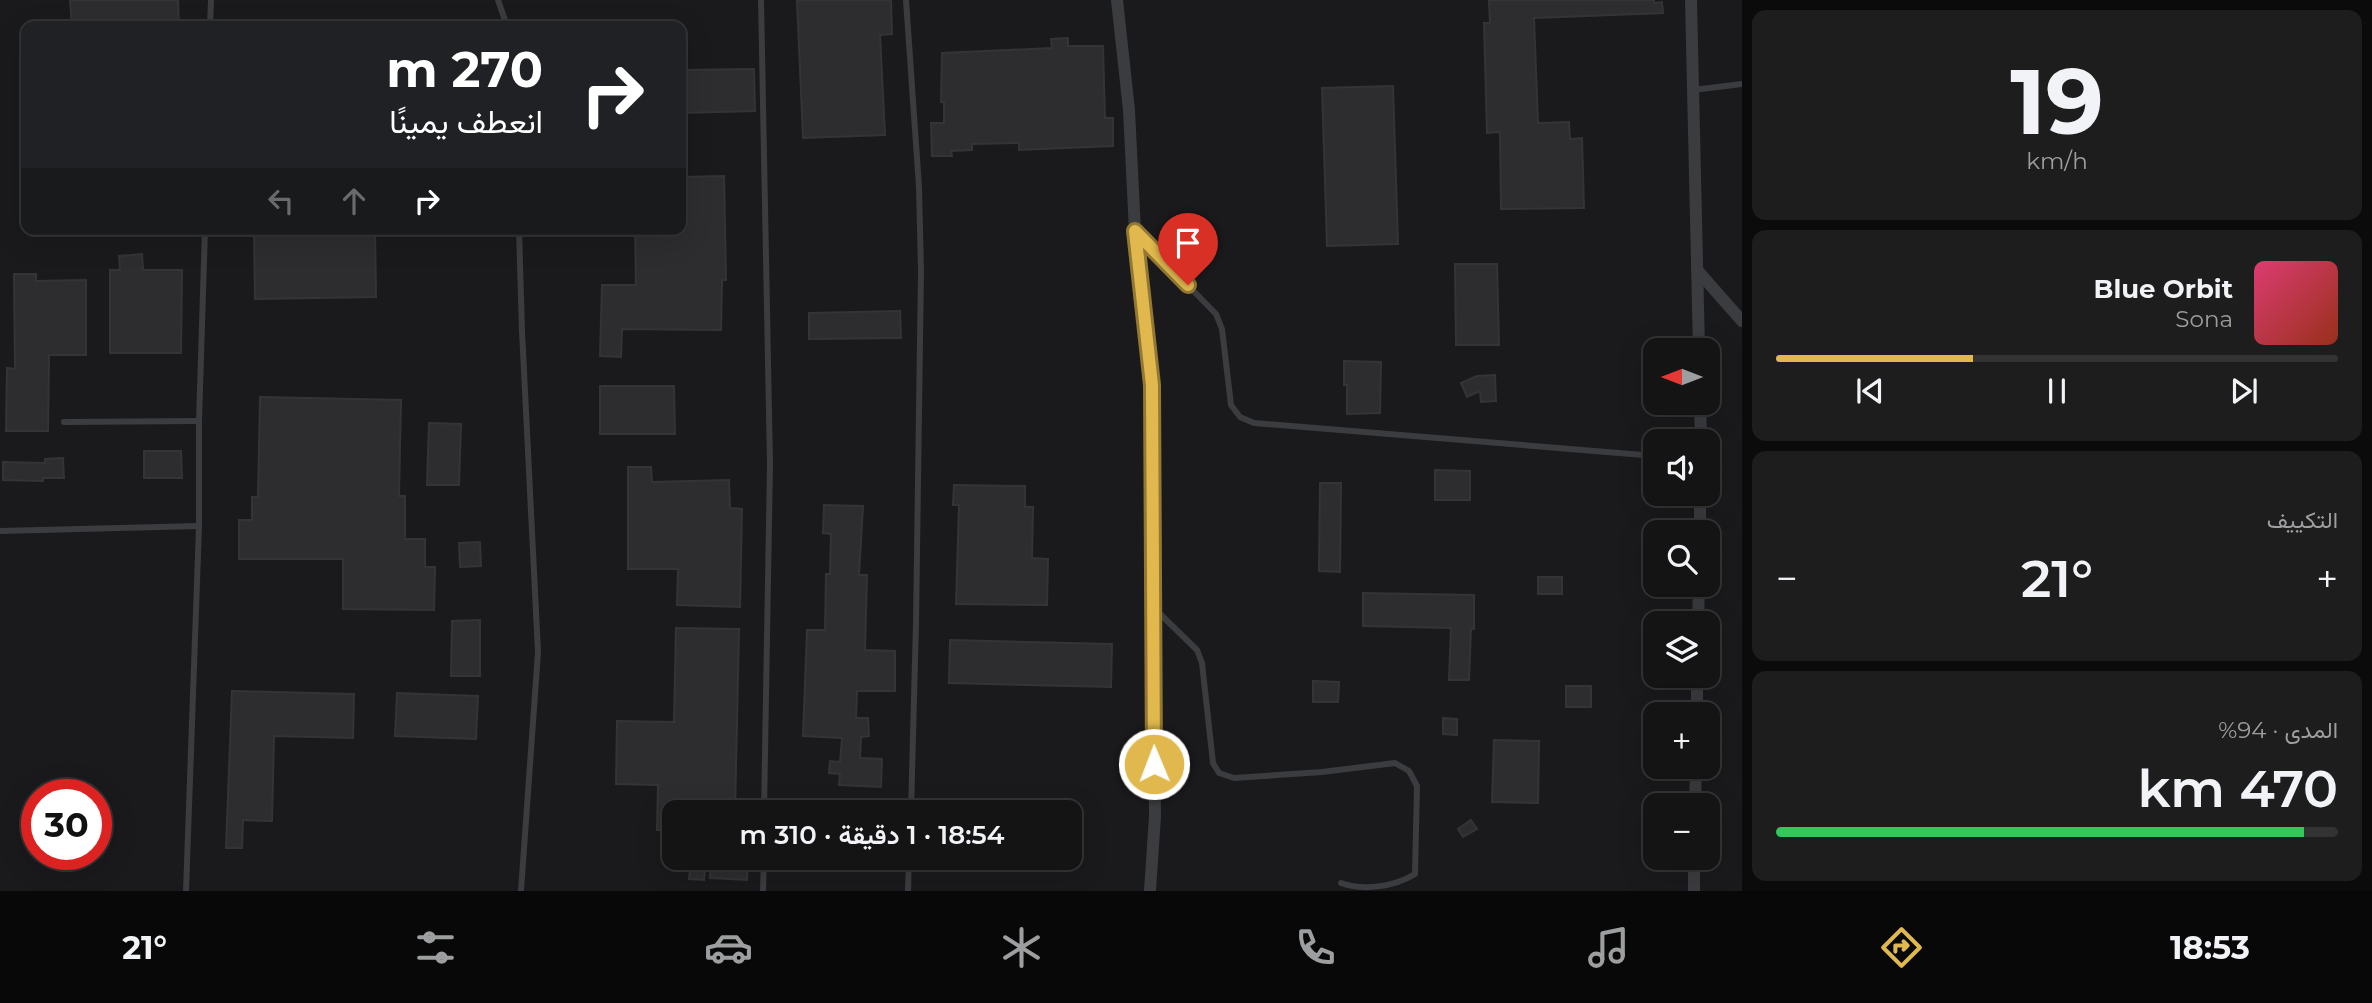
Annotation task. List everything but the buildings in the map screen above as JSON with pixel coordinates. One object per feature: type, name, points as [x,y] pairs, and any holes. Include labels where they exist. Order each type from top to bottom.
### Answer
[{"type":"street","points":[[1117,0],[1129,110],[1135,231],[1152,385],[1155,816],[1150,891]]},
{"type":"street","points":[[1691,0],[1699,338]]},
{"type":"street","points":[[1697,270],[1742,321]]},
{"type":"street","points":[[1694,870],[1694,891]]},
{"type":"lane","points":[[210,21],[211,0]]},
{"type":"lane","points":[[498,0],[505,21]]},
{"type":"lane","points":[[761,0],[770,464],[764,800]]},
{"type":"lane","points":[[906,0],[919,187],[921,271],[911,800]]},
{"type":"lane","points":[[1693,90],[1742,84]]},
{"type":"lane","points":[[1135,231],[1216,314],[1222,329],[1231,405],[1240,417],[1254,423],[1643,455]]},
{"type":"lane","points":[[186,891],[199,526],[205,235]]},
{"type":"lane","points":[[519,235],[538,652],[521,891]]},
{"type":"lane","points":[[64,422],[199,421]]},
{"type":"lane","points":[[0,531],[199,526]]},
{"type":"lane","points":[[1153,607],[1197,650],[1202,663],[1213,763],[1219,773],[1234,778],[1322,772],[1395,762],[1409,771],[1417,786],[1415,874],[1387,887],[1353,890],[1341,883]]},
{"type":"lane","points":[[763,891],[764,870]]},
{"type":"lane","points":[[908,891],[909,870]]},
{"type":"route","points":[[1154,764],[1152,385],[1135,231],[1188,285]]}]
